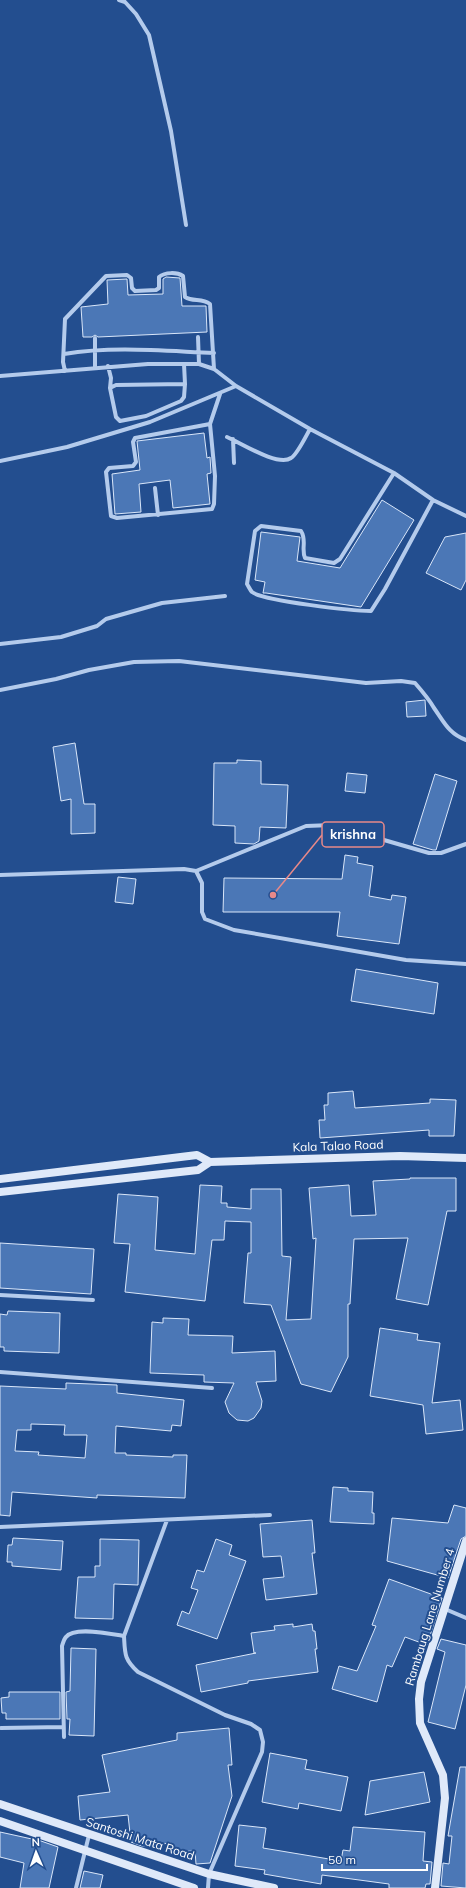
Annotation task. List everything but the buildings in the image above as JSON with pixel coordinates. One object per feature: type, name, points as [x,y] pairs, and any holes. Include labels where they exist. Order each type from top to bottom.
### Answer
[{"type":"street","points":[[119,0],[125,2],[136,14],[149,35],[171,131],[186,225]]},
{"type":"street","points":[[65,371],[65,319],[106,276],[127,275],[131,278],[132,288],[136,291],[156,290],[159,288],[159,277],[163,274],[179,273],[184,276],[185,297],[190,300],[204,300],[210,304],[214,368]]},
{"type":"street","points":[[198,337],[199,364]]},
{"type":"street","points":[[94,367],[95,338]]},
{"type":"street","points":[[64,354],[94,351],[178,350],[214,353]]},
{"type":"street","points":[[0,376],[65,371],[94,367],[148,364],[199,364],[214,368],[236,386],[310,429],[394,474],[433,500],[466,516]]},
{"type":"street","points":[[108,366],[111,378],[110,388],[116,417],[120,421],[146,416],[181,401],[184,397],[184,364]]},
{"type":"street","points":[[110,388],[116,385],[185,384]]},
{"type":"street","points":[[0,461],[67,447],[150,422],[220,394],[236,386]]},
{"type":"street","points":[[210,424],[135,438],[133,442],[136,462],[133,466],[109,468],[106,472],[111,516],[117,518],[212,509],[214,504],[214,456],[210,424],[220,394]]},
{"type":"street","points":[[227,437],[270,458],[286,460],[293,458],[310,429]]},
{"type":"street","points":[[233,439],[234,463]]},
{"type":"street","points":[[394,474],[340,559],[334,563],[305,558],[303,553],[304,536],[301,532],[261,526],[255,531],[247,584],[252,592],[278,599],[355,611],[371,611],[385,589],[433,500]]},
{"type":"street","points":[[155,488],[158,515]]},
{"type":"street","points":[[0,644],[61,637],[97,626],[106,619],[162,603],[225,596]]},
{"type":"street","points":[[0,690],[56,680],[89,670],[134,662],[179,661],[366,683],[401,681],[415,683],[426,696],[446,728],[456,737],[466,740]]},
{"type":"street","points":[[0,875],[184,869],[196,871],[306,826],[321,824],[332,825],[429,853],[441,853],[466,844]]},
{"type":"street","points":[[196,871],[202,883],[202,912],[205,919],[212,923],[234,930],[406,960],[466,964]]},
{"type":"street","name":"Kala Talao Road","points":[[0,1179],[197,1155],[210,1162],[400,1156],[466,1158]]},
{"type":"street","name":"Kala Talao Road","points":[[0,1192],[198,1170],[210,1162]]},
{"type":"street","points":[[0,1295],[93,1300]]},
{"type":"street","points":[[0,1372],[212,1388]]},
{"type":"street","points":[[0,1527],[270,1515]]},
{"type":"street","points":[[167,1520],[124,1636],[125,1652],[128,1663],[138,1672],[225,1715],[251,1724],[260,1730],[263,1742],[262,1752],[209,1874],[208,1888]]},
{"type":"street","name":"Rambaug Lane Number 4","points":[[435,1888],[446,1798],[443,1775],[420,1723],[419,1699],[421,1682],[466,1541]]},
{"type":"street","points":[[444,1608],[466,1618]]},
{"type":"street","points":[[64,1737],[62,1646],[66,1637],[71,1633],[82,1631],[124,1636]]},
{"type":"street","points":[[1,1728],[63,1727]]},
{"type":"street","name":"Santoshi Mata Road","points":[[0,1804],[209,1874],[274,1888]]},
{"type":"street","points":[[0,1822],[194,1888]]},
{"type":"street","points":[[76,1888],[89,1835]]},
{"type":"place","name":"krishna","points":[[273,895]]}]
